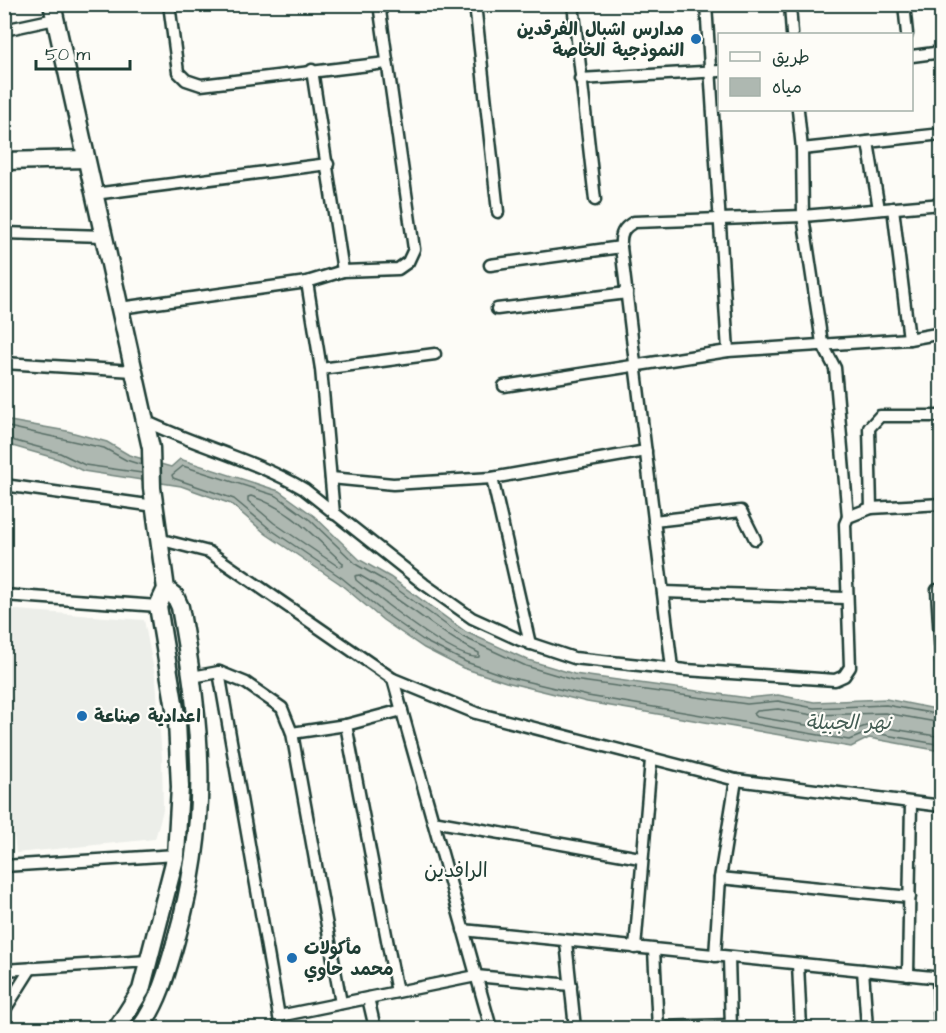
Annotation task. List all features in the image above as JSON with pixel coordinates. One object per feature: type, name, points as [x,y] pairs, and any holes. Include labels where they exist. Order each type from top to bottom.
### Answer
[{"type":"street","points":[[169,4],[178,72],[186,80],[201,85],[386,63]]},
{"type":"street","points":[[120,308],[307,282],[343,271],[398,269],[408,262],[414,249],[379,4]]},
{"type":"street","points":[[475,4],[498,213]]},
{"type":"street","points":[[573,4],[595,200]]},
{"type":"street","points":[[706,4],[715,72],[719,220],[728,351]]},
{"type":"street","points":[[790,4],[792,33]]},
{"type":"street","points":[[904,4],[906,33]]},
{"type":"street","points":[[4,30],[54,12],[151,448],[152,488],[166,589],[158,606],[177,722],[180,787],[176,855],[141,990],[117,1029]]},
{"type":"street","points":[[913,56],[942,52]]},
{"type":"street","points":[[312,70],[343,271]]},
{"type":"street","points":[[580,79],[715,72]]},
{"type":"street","points":[[145,422],[184,440],[283,477],[304,489],[472,618],[530,644],[574,658],[672,668],[835,680],[844,676],[850,667],[845,524],[848,517],[835,368],[822,343],[803,216],[802,149],[798,111]]},
{"type":"street","points":[[802,149],[942,134]]},
{"type":"street","points":[[868,142],[879,209]]},
{"type":"street","points":[[4,161],[87,159]]},
{"type":"street","points":[[94,194],[327,164]]},
{"type":"street","points":[[672,668],[621,247],[620,237],[625,227],[634,222],[803,216],[942,204]]},
{"type":"street","points":[[893,208],[909,339]]},
{"type":"street","points":[[4,234],[104,236]]},
{"type":"street","points":[[489,265],[621,247]]},
{"type":"street","points":[[307,282],[321,369],[334,514]]},
{"type":"street","points":[[497,309],[627,293]]},
{"type":"street","points":[[504,386],[728,351],[909,339],[942,333]]},
{"type":"street","points":[[321,369],[435,354]]},
{"type":"street","points":[[4,363],[134,371]]},
{"type":"street","points":[[871,508],[869,428],[880,416],[942,417]]},
{"type":"street","points":[[331,478],[393,484],[492,478],[646,451]]},
{"type":"street","points":[[492,478],[530,644]]},
{"type":"street","points":[[4,485],[154,506]]},
{"type":"street","points":[[848,517],[871,508],[942,504]]},
{"type":"street","points":[[654,521],[741,511],[755,539]]},
{"type":"street","points":[[158,539],[209,552],[393,679],[476,713],[651,760],[736,780],[942,806]]},
{"type":"street","points":[[140,1029],[161,990],[191,885],[195,859],[201,765],[192,677],[180,607],[175,596],[166,589]]},
{"type":"street","points":[[937,590],[942,673]]},
{"type":"street","points":[[663,592],[846,598]]},
{"type":"street","points":[[4,596],[180,607]]},
{"type":"street","points":[[192,677],[219,672],[246,683],[282,708],[292,733],[341,1003]]},
{"type":"street","points":[[219,672],[281,1029]]},
{"type":"street","points":[[393,679],[491,1029]]},
{"type":"street","points":[[292,733],[346,725],[402,710]]},
{"type":"street","points":[[346,725],[397,992]]},
{"type":"street","points":[[635,948],[640,858],[651,760]]},
{"type":"street","points":[[715,956],[720,878],[736,780]]},
{"type":"street","points":[[908,975],[911,803]]},
{"type":"street","points":[[433,820],[640,858]]},
{"type":"street","points":[[4,866],[176,855]]},
{"type":"street","points":[[720,878],[910,897]]},
{"type":"street","points":[[463,930],[940,978],[940,1029]]},
{"type":"street","points":[[566,942],[575,1029]]},
{"type":"street","points":[[654,950],[658,1028],[731,1027],[729,957]]},
{"type":"street","points":[[4,970],[148,961]]},
{"type":"street","points":[[798,964],[801,1029]]},
{"type":"street","points":[[4,1011],[31,968]]},
{"type":"street","points":[[863,970],[867,1029]]},
{"type":"street","points":[[279,1016],[476,976],[570,985]]},
{"type":"street","points":[[368,998],[375,1029]]},
{"type":"shaded area","name":"اعدادية صناعة","points":[[5,609],[144,620],[156,681],[162,757],[163,810],[155,839],[16,853],[4,751]]},
{"type":"water","name":"نهر الجبيلة","points":[[4,420],[67,431],[107,442],[129,455],[171,467],[180,459],[279,491],[314,516],[360,560],[390,577],[466,632],[528,660],[574,674],[748,698],[778,695],[814,702],[886,699],[941,710],[941,751],[869,738],[851,747],[587,702],[506,682],[463,668],[424,648],[383,620],[339,583],[266,534],[231,504],[181,486],[83,471],[58,459],[5,444]]},
{"type":"place","name":"مدارس اشبال الفرقدين النموذجية الخاصة","points":[[696,39]]},
{"type":"place","name":"اعدادية صناعة","points":[[82,716]]},
{"type":"place","name":"مأكولات محمد حاوي","points":[[292,958]]},
{"type":"district","name":"الرافدين","points":[[456,870]]}]
